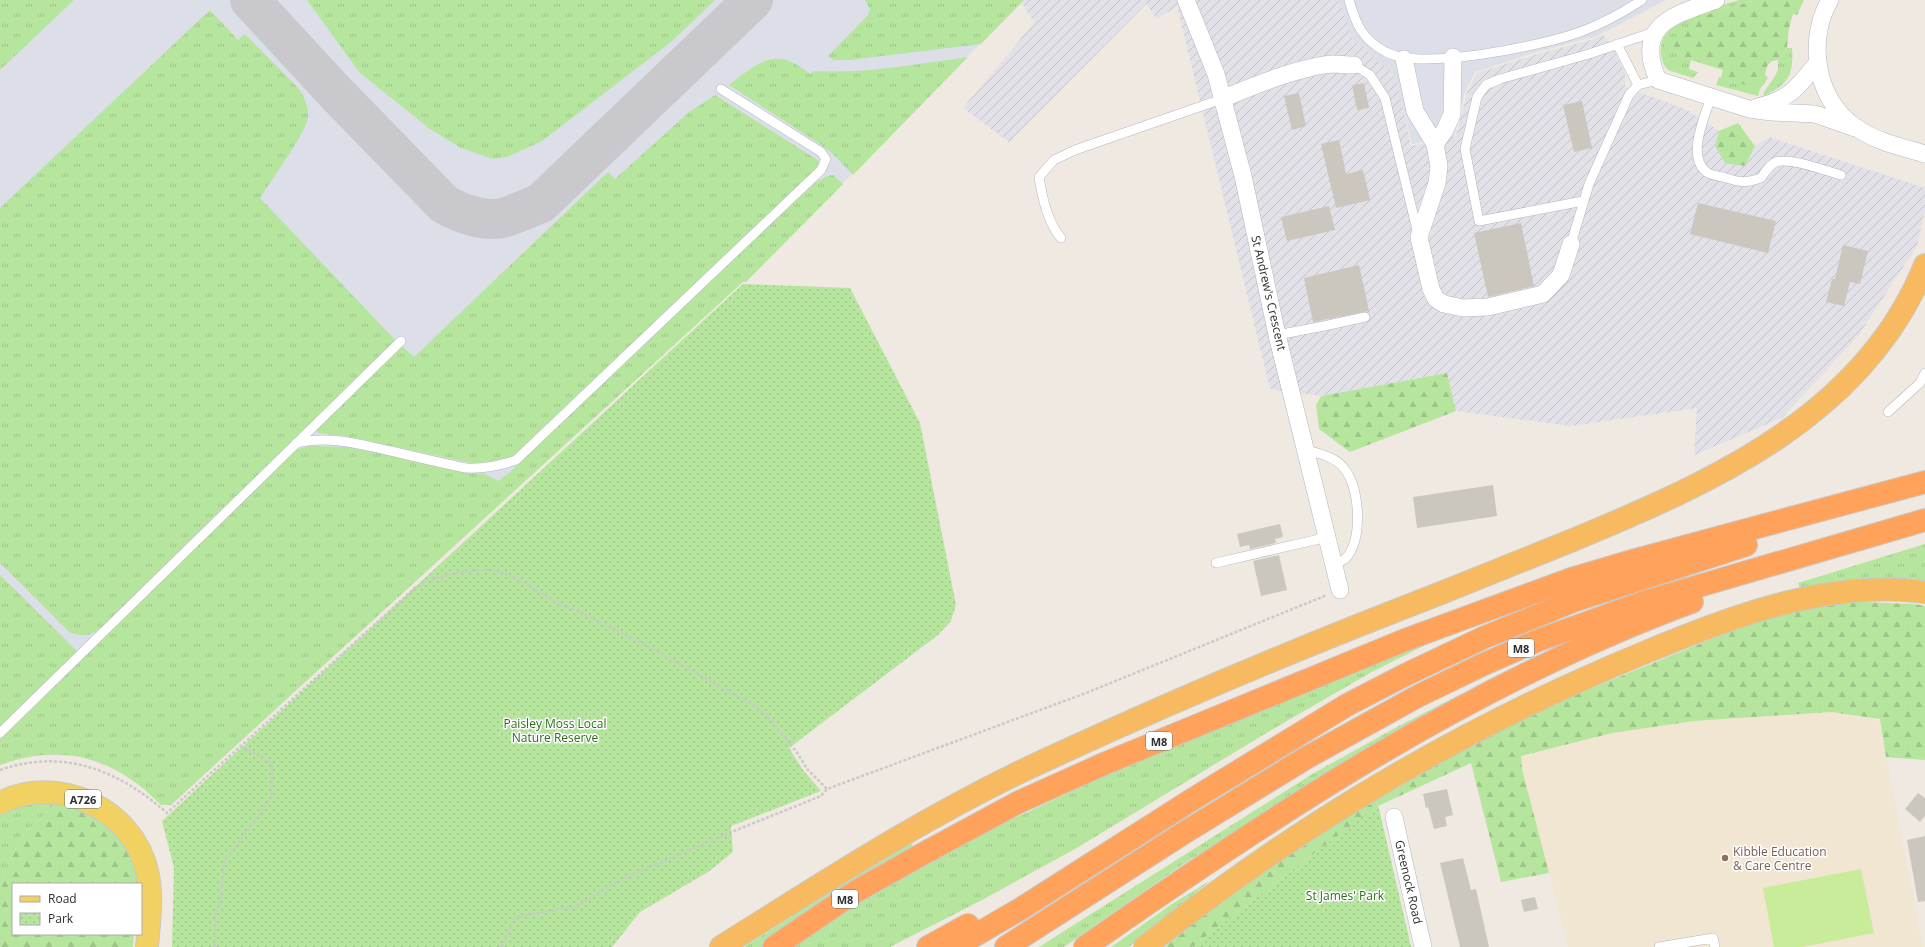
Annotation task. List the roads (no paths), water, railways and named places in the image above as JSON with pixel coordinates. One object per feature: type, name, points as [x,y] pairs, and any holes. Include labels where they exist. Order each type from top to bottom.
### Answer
[{"type":"highway","points":[[721,947],[870,854],[922,823],[986,788],[1049,758],[1190,696],[1332,636],[1626,518],[1714,477],[1757,453],[1789,431],[1819,407],[1847,381],[1874,352],[1895,322],[1925,265]]},
{"type":"highway","name":"M8","points":[[774,947],[855,892],[1019,802],[1106,763],[1398,642],[1571,579],[1635,560],[1925,482]]},
{"type":"highway","name":"M8","points":[[955,947],[1022,908],[1193,799],[1347,705],[1485,637],[1583,598],[1925,489]]},
{"type":"highway","name":"M8","points":[[1010,945],[1187,831],[1306,758],[1418,696],[1482,665],[1539,640],[1636,605],[1925,520]]},
{"type":"highway","name":"M8","points":[[1085,947],[1192,872],[1289,810],[1421,730],[1523,675],[1650,618],[1883,532]]},
{"type":"highway","points":[[1145,947],[1182,918],[1313,825],[1461,739],[1579,681],[1699,630],[1751,612],[1795,600],[1831,593],[1860,590],[1901,590],[1925,592]]},
{"type":"highway","name":"M8","points":[[928,947],[1193,799]]},
{"type":"main road","name":"A726","points":[[0,803],[18,796],[34,793],[64,793],[78,796],[91,802],[114,819],[129,833],[147,870],[150,902],[147,947]]},
{"type":"street","name":"St Andrew's Crescent","points":[[1186,0],[1216,74],[1243,176],[1277,335],[1340,590]]},
{"type":"street","points":[[1716,0],[1672,16],[1654,32],[1651,50],[1653,69],[1658,80],[1749,109],[1772,112],[1815,114],[1855,128],[1887,143],[1925,154]]},
{"type":"street","points":[[1830,0],[1819,26],[1817,39],[1818,62],[1823,83],[1831,100],[1839,113],[1855,128]]},
{"type":"street","points":[[1435,144],[1445,130],[1452,114],[1453,57]]},
{"type":"street","points":[[1404,59],[1415,111],[1435,144],[1439,166],[1437,183],[1419,237],[1431,289],[1436,299],[1444,304],[1463,308],[1488,307],[1543,294],[1561,275],[1571,244]]},
{"type":"street","points":[[1749,109],[1774,103],[1789,94],[1818,62]]},
{"type":"street","points":[[1222,99],[1252,86],[1309,69],[1332,64],[1354,65]]},
{"type":"street","name":"Greenock Road","points":[[1394,817],[1423,947]]},
{"type":"lane","points":[[1349,0],[1361,32],[1371,43],[1387,53],[1404,59],[1496,53],[1578,32],[1603,22],[1642,0]]},
{"type":"lane","points":[[1583,201],[1479,221],[1464,149],[1477,97],[1486,85],[1500,79],[1654,32]]},
{"type":"lane","points":[[1617,44],[1638,85]]},
{"type":"lane","points":[[1354,65],[1370,75],[1385,98],[1419,237]]},
{"type":"lane","points":[[1571,244],[1589,184],[1629,95],[1638,85],[1658,80]]},
{"type":"lane","points":[[296,443],[310,439],[329,439],[350,442],[466,468],[492,468],[516,460],[821,170],[826,160],[820,152],[721,89]]},
{"type":"lane","points":[[1711,98],[1699,135],[1697,151],[1699,162],[1708,173],[1746,183],[1761,178],[1767,168],[1776,162],[1786,160],[1842,175]]},
{"type":"lane","points":[[1061,238],[1055,231],[1041,190],[1039,177],[1054,160],[1075,150],[1222,99]]},
{"type":"lane","points":[[1277,335],[1365,317]]},
{"type":"lane","points":[[0,733],[401,341]]},
{"type":"lane","points":[[1888,412],[1920,383],[1925,373]]},
{"type":"lane","points":[[1306,450],[1334,459],[1346,471],[1357,500],[1356,534],[1350,552],[1344,559],[1334,564]]},
{"type":"lane","points":[[1216,563],[1328,537]]},
{"type":"lane","points":[[1659,947],[1713,938],[1715,947]]},
{"type":"place","name":"Kibble Education & Care Centre","points":[[1725,858]]},
{"type":"park label","name":"Paisley Moss Local Nature Reserve","points":[[555,730]]},
{"type":"park label","name":"St James' Park","points":[[1345,895]]}]
